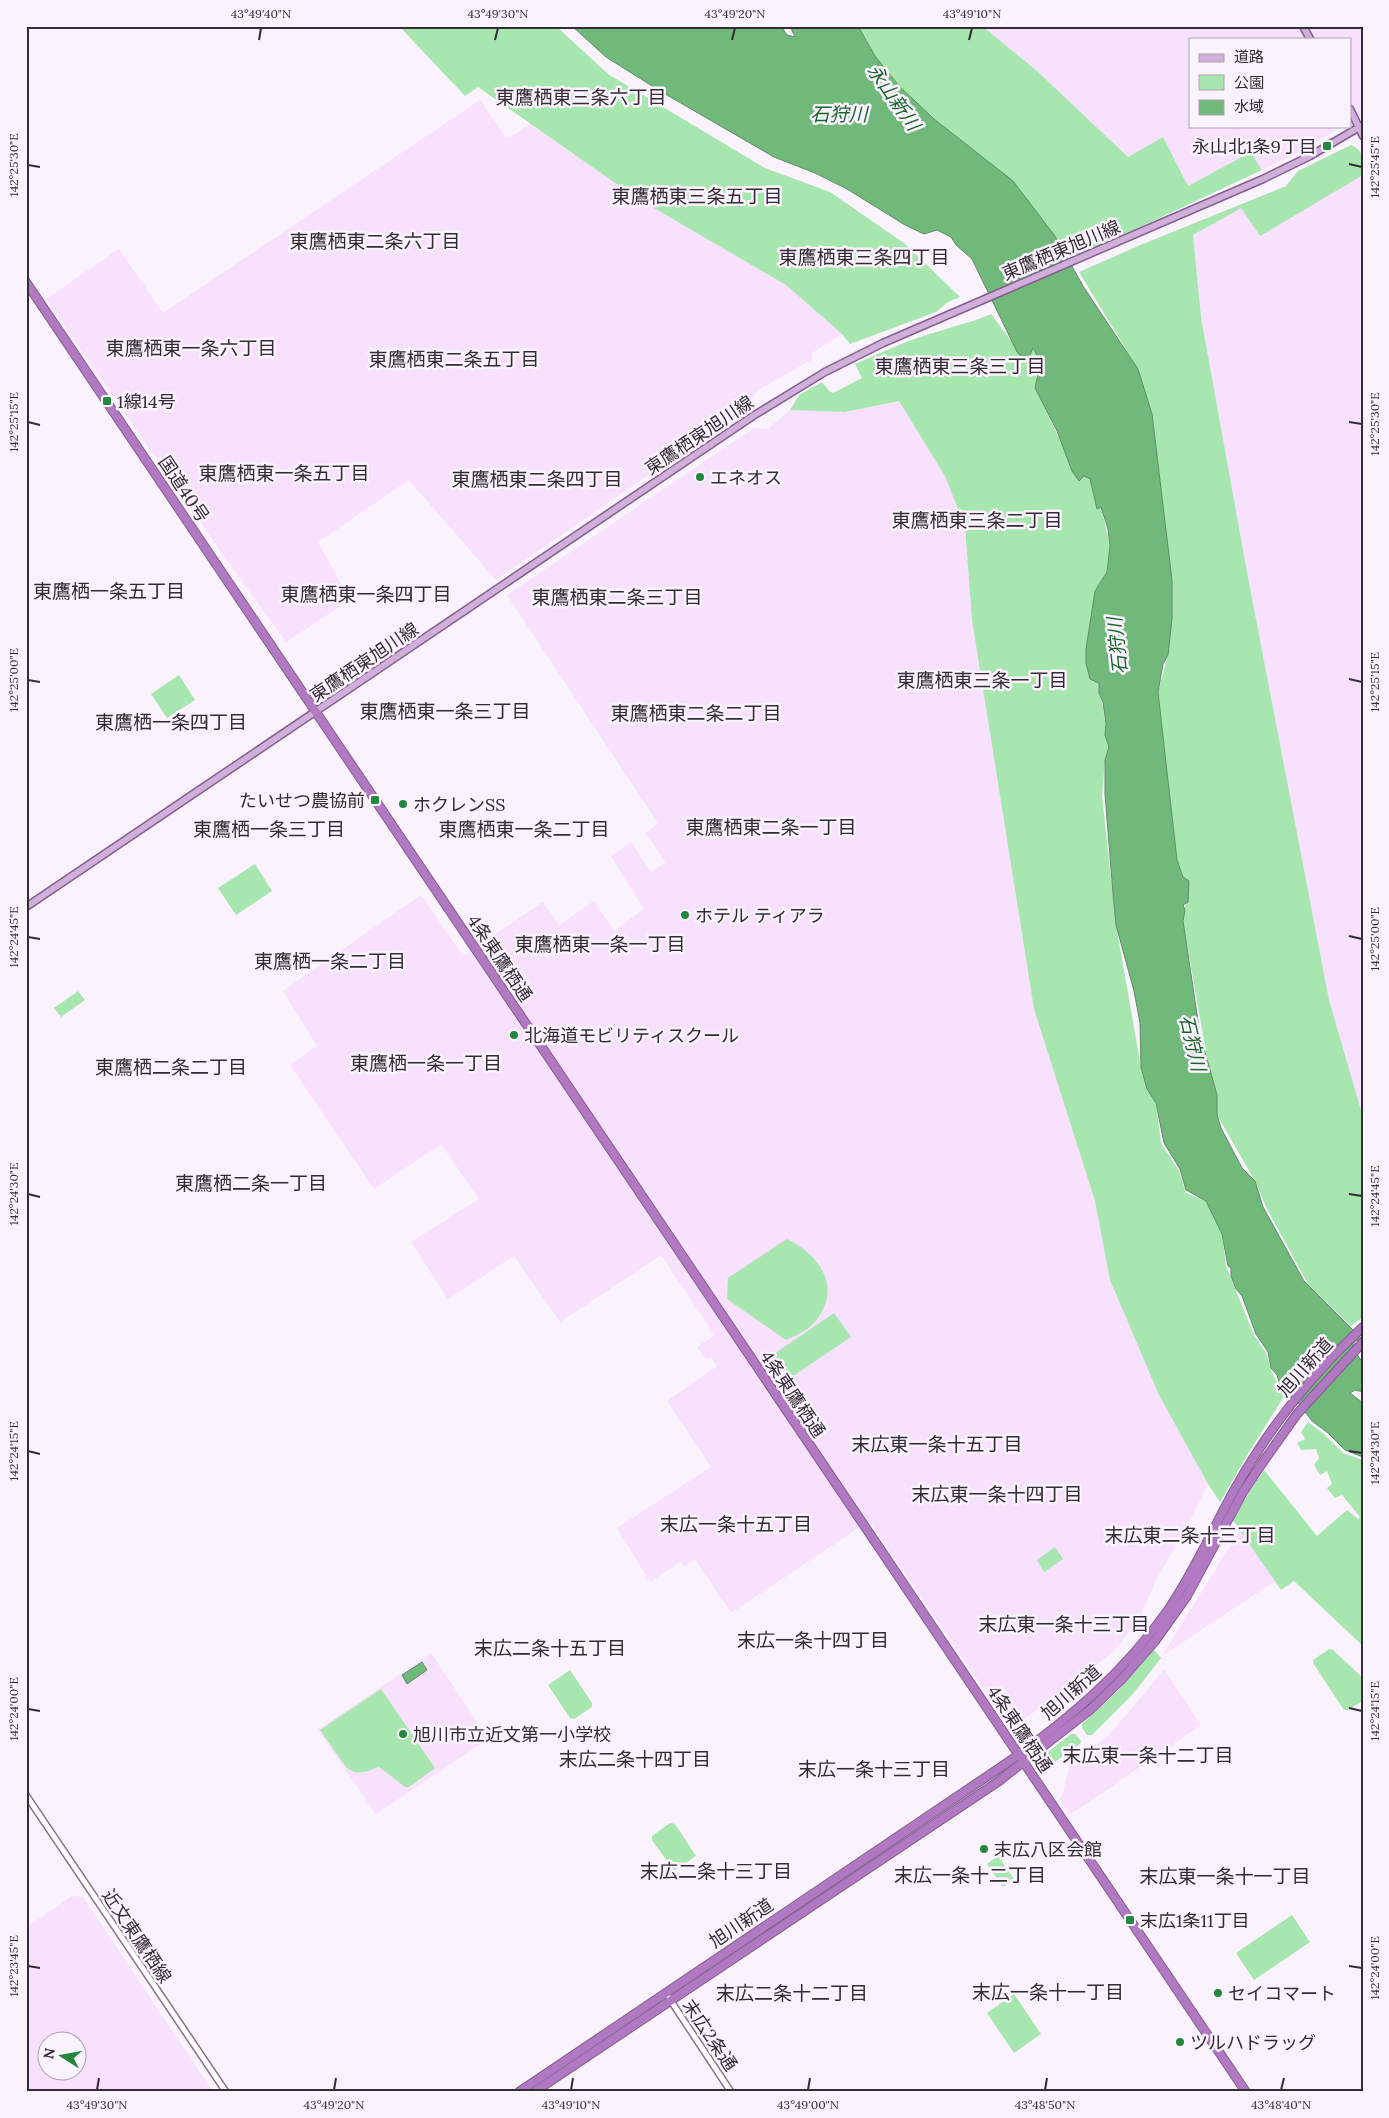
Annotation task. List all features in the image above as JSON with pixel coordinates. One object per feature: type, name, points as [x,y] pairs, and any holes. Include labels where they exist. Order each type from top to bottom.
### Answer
[{"type":"highway","name":"国道40号","points":[[26,282],[316,712]]},
{"type":"highway","name":"4条東鷹栖通","points":[[316,712],[1246,2092]]},
{"type":"highway","name":"旭川新道","points":[[519,2092],[1018,1754],[1086,1703],[1138,1649],[1181,1589],[1240,1479],[1291,1404],[1323,1366],[1363,1327]]},
{"type":"highway","name":"旭川新道","points":[[534,2092],[1024,1763],[1097,1704],[1133,1668],[1155,1641],[1199,1575],[1247,1487],[1297,1414],[1363,1342]]},
{"type":"main road","points":[[1303,26],[1309,38]]},
{"type":"main road","points":[[1352,112],[1362,128],[1363,136]]},
{"type":"main road","name":"東鷹栖東旭川線","points":[[26,907],[752,416],[825,372],[855,356],[1263,179],[1362,128]]},
{"type":"street","name":"近文東鷹栖線","points":[[26,1795],[226,2092]]},
{"type":"street","name":"末広2条通","points":[[666,1993],[731,2092]]},
{"type":"shaded area","points":[[982,26],[1363,26],[1363,115],[1352,121],[1352,38],[1189,38],[1189,128],[1339,128],[1303,150],[1262,170],[1251,152],[1188,186],[1163,137],[1128,157],[1036,70]]},
{"type":"shaded area","points":[[480,100],[507,139],[530,124],[635,197],[786,285],[842,334],[812,353],[813,359],[758,390],[746,408],[496,580],[409,480],[318,542],[350,600],[286,642],[226,559],[46,299],[119,249],[163,313]]},
{"type":"shaded area","points":[[1363,175],[1363,1117],[1329,1000],[1247,572],[1201,317],[1193,235],[1241,207],[1260,235]]},
{"type":"shaded area","points":[[899,401],[945,476],[965,527],[972,620],[1034,1009],[1095,1201],[1110,1280],[1159,1395],[1208,1484],[1186,1529],[1159,1574],[1140,1616],[1114,1651],[1011,1729],[869,1521],[731,1613],[695,1559],[684,1566],[680,1562],[650,1582],[617,1528],[711,1467],[667,1401],[717,1366],[711,1357],[706,1360],[697,1347],[715,1335],[661,1255],[560,1322],[514,1256],[448,1299],[411,1242],[479,1199],[441,1144],[374,1189],[290,1065],[317,1046],[283,991],[421,895],[463,956],[543,902],[559,925],[594,901],[614,931],[644,909],[611,856],[631,842],[651,872],[666,862],[646,833],[658,823],[507,595],[754,428],[768,429],[790,410],[845,412]]},
{"type":"shaded area","points":[[1240,1530],[1275,1581],[1162,1656]]},
{"type":"shaded area","name":"旭川市立近文第一小学校","points":[[431,1653],[488,1739],[376,1814],[318,1730]]},
{"type":"shaded area","points":[[1164,1670],[1201,1725],[1070,1815],[1059,1799],[1063,1794],[1069,1767],[1108,1736]]},
{"type":"shaded area","points":[[72,1896],[83,1897],[213,2092],[26,2092],[26,1928]]},
{"type":"green space","points":[[399,26],[556,26],[608,74],[765,168],[830,192],[904,243],[960,297],[948,302],[936,312],[850,344],[842,334],[786,285],[635,197],[478,87],[465,96]]},
{"type":"green space","points":[[858,26],[982,26],[1036,70],[1128,157],[1163,137],[1188,186],[1251,152],[1262,170],[1072,259],[1055,236],[900,87],[875,56]]},
{"type":"green space","points":[[1351,145],[1356,147],[1361,153],[1363,175],[1260,236],[1241,208],[1193,235],[1201,317],[1247,572],[1329,1000],[1363,1117],[1363,1317],[1351,1326],[1308,1284],[1267,1209],[1255,1181],[1217,1115],[1183,921],[1188,888],[1177,860],[1158,692],[1168,655],[1138,369],[1079,272],[1286,186],[1298,171]]},
{"type":"green space","points":[[991,314],[1027,362],[1033,347],[1039,357],[1035,388],[1079,480],[1084,476],[1090,479],[1097,508],[1101,507],[1110,546],[1107,572],[1095,591],[1086,649],[1099,683],[1109,747],[1105,760],[1102,796],[1116,925],[1141,1067],[1147,1089],[1156,1103],[1161,1143],[1179,1171],[1186,1193],[1206,1201],[1222,1234],[1226,1266],[1254,1335],[1266,1353],[1272,1373],[1279,1386],[1288,1390],[1220,1502],[1208,1484],[1159,1395],[1110,1280],[1095,1201],[1034,1009],[972,620],[965,527],[945,476],[899,401],[845,412],[790,410],[799,395],[822,382],[833,393],[862,378],[855,364],[910,341]]},
{"type":"green space","points":[[179,675],[195,700],[167,718],[151,694]]},
{"type":"green space","points":[[255,864],[272,891],[236,915],[218,888]]},
{"type":"green space","points":[[78,991],[85,1000],[61,1017],[54,1008]]},
{"type":"green space","points":[[787,1239],[799,1246],[818,1263],[827,1285],[827,1297],[823,1309],[815,1322],[797,1335],[786,1340],[727,1299],[728,1278]]},
{"type":"green space","points":[[834,1313],[851,1337],[790,1378],[774,1354]]},
{"type":"green space","points":[[1308,1422],[1324,1434],[1343,1453],[1363,1460],[1363,1646],[1294,1581],[1281,1590],[1232,1519],[1264,1470],[1317,1536],[1347,1510],[1358,1519],[1360,1517],[1342,1495],[1335,1498],[1327,1488],[1332,1484],[1327,1471],[1320,1475],[1314,1465],[1319,1458],[1316,1449],[1301,1450],[1297,1443],[1305,1439],[1301,1432]]},
{"type":"green space","points":[[1055,1547],[1063,1559],[1044,1572],[1037,1560]]},
{"type":"green space","points":[[1153,1649],[1161,1658],[1132,1695],[1092,1735],[1087,1735],[1082,1728],[1082,1724],[1118,1691]]},
{"type":"green space","points":[[1329,1649],[1333,1650],[1363,1678],[1363,1701],[1348,1710],[1344,1710],[1313,1663],[1313,1660]]},
{"type":"green space","points":[[570,1670],[592,1703],[592,1707],[574,1719],[570,1718],[548,1685]]},
{"type":"green space","points":[[381,1689],[435,1768],[409,1787],[405,1787],[379,1767],[362,1772],[350,1770],[320,1730]]},
{"type":"green space","points":[[1071,1734],[1075,1734],[1081,1741],[1080,1744],[1045,1769],[1041,1769],[1039,1759]]},
{"type":"green space","points":[[670,1823],[675,1824],[696,1856],[674,1871],[652,1840],[652,1836]]},
{"type":"green space","points":[[998,1856],[1014,1879],[1003,1887],[987,1864]]},
{"type":"green space","points":[[1292,1915],[1310,1942],[1254,1980],[1236,1953]]},
{"type":"green space","points":[[1014,1994],[1041,2034],[1014,2053],[987,2013]]},
{"type":"water","name":"石狩川","points":[[572,26],[781,26],[787,35],[795,37],[790,26],[858,26],[875,56],[900,87],[934,119],[1013,181],[1055,236],[1083,286],[1138,369],[1152,414],[1172,580],[1172,619],[1168,655],[1163,664],[1158,692],[1177,860],[1183,877],[1189,881],[1188,902],[1183,905],[1185,910],[1183,921],[1200,1034],[1217,1095],[1217,1115],[1221,1128],[1242,1168],[1255,1181],[1263,1207],[1304,1281],[1363,1340],[1363,1344],[1359,1340],[1355,1341],[1352,1347],[1363,1363],[1363,1392],[1355,1390],[1350,1393],[1363,1403],[1363,1457],[1345,1450],[1328,1433],[1312,1421],[1288,1390],[1280,1385],[1277,1375],[1271,1368],[1268,1352],[1256,1334],[1242,1296],[1236,1289],[1231,1276],[1231,1268],[1228,1266],[1222,1234],[1206,1201],[1186,1190],[1180,1169],[1164,1143],[1156,1103],[1147,1089],[1141,1067],[1140,1023],[1134,991],[1116,925],[1105,794],[1105,760],[1109,747],[1105,735],[1106,724],[1103,702],[1099,693],[1099,683],[1090,679],[1086,663],[1086,649],[1095,591],[1107,572],[1110,546],[1108,529],[1101,507],[1097,509],[1090,479],[1084,476],[1079,481],[1072,471],[1057,431],[1035,388],[1038,367],[1036,353],[1033,348],[1027,362],[1017,352],[972,259],[956,245],[951,237],[937,230],[924,234],[905,225],[847,189],[815,173],[774,157],[660,91],[606,57]]},
{"type":"water","points":[[422,1662],[427,1670],[407,1684],[402,1675]]},
{"type":"place","name":"永山北1条9丁目","points":[[1327,146]]},
{"type":"place","name":"1線14号","points":[[107,401]]},
{"type":"place","name":"エネオス","points":[[700,477]]},
{"type":"place","name":"たいせつ農協前","points":[[375,800]]},
{"type":"place","name":"ホクレンSS","points":[[403,804]]},
{"type":"place","name":"ホテル ティアラ","points":[[685,915]]},
{"type":"place","name":"北海道モビリティスクール","points":[[514,1035]]},
{"type":"place","name":"旭川市立近文第一小学校","points":[[403,1734]]},
{"type":"place","name":"末広八区会館","points":[[984,1849]]},
{"type":"place","name":"末広1条11丁目","points":[[1130,1920]]},
{"type":"place","name":"セイコマート","points":[[1218,1993]]},
{"type":"place","name":"ツルハドラッグ","points":[[1180,2042]]},
{"type":"district","name":"東鷹栖東三条六丁目","points":[[581,97]]},
{"type":"district","name":"東鷹栖東三条五丁目","points":[[697,196]]},
{"type":"district","name":"東鷹栖東二条六丁目","points":[[375,241]]},
{"type":"district","name":"東鷹栖東三条四丁目","points":[[864,257]]},
{"type":"district","name":"東鷹栖東一条六丁目","points":[[191,348]]},
{"type":"district","name":"東鷹栖東二条五丁目","points":[[454,359]]},
{"type":"district","name":"東鷹栖東三条三丁目","points":[[960,366]]},
{"type":"district","name":"東鷹栖東一条五丁目","points":[[284,473]]},
{"type":"district","name":"東鷹栖東二条四丁目","points":[[537,479]]},
{"type":"district","name":"東鷹栖東三条二丁目","points":[[977,520]]},
{"type":"district","name":"東鷹栖一条五丁目","points":[[109,591]]},
{"type":"district","name":"東鷹栖東一条四丁目","points":[[366,594]]},
{"type":"district","name":"東鷹栖東二条三丁目","points":[[617,597]]},
{"type":"district","name":"東鷹栖東三条一丁目","points":[[982,680]]},
{"type":"district","name":"東鷹栖東一条三丁目","points":[[445,711]]},
{"type":"district","name":"東鷹栖東二条二丁目","points":[[696,713]]},
{"type":"district","name":"東鷹栖一条四丁目","points":[[171,722]]},
{"type":"district","name":"東鷹栖東二条一丁目","points":[[771,827]]},
{"type":"district","name":"東鷹栖一条三丁目","points":[[269,829]]},
{"type":"district","name":"東鷹栖東一条二丁目","points":[[524,829]]},
{"type":"district","name":"東鷹栖東一条一丁目","points":[[600,944]]},
{"type":"district","name":"東鷹栖一条二丁目","points":[[330,961]]},
{"type":"district","name":"東鷹栖一条一丁目","points":[[426,1063]]},
{"type":"district","name":"東鷹栖二条二丁目","points":[[171,1067]]},
{"type":"district","name":"東鷹栖二条一丁目","points":[[251,1183]]},
{"type":"district","name":"末広東一条十五丁目","points":[[937,1444]]},
{"type":"district","name":"末広東一条十四丁目","points":[[997,1494]]},
{"type":"district","name":"末広一条十五丁目","points":[[736,1524]]},
{"type":"district","name":"末広東二条十三丁目","points":[[1190,1535]]},
{"type":"district","name":"末広東一条十三丁目","points":[[1064,1624]]},
{"type":"district","name":"末広一条十四丁目","points":[[813,1640]]},
{"type":"district","name":"末広二条十五丁目","points":[[550,1648]]},
{"type":"district","name":"末広東一条十二丁目","points":[[1148,1755]]},
{"type":"district","name":"末広二条十四丁目","points":[[635,1759]]},
{"type":"district","name":"末広一条十三丁目","points":[[874,1769]]},
{"type":"district","name":"末広二条十三丁目","points":[[716,1871]]},
{"type":"district","name":"末広一条十二丁目","points":[[970,1875]]},
{"type":"district","name":"末広東一条十一丁目","points":[[1225,1876]]},
{"type":"district","name":"末広一条十一丁目","points":[[1048,1992]]},
{"type":"district","name":"末広二条十二丁目","points":[[792,1993]]},
{"type":"water label","name":"永山新川","points":[[894,97]]}]
